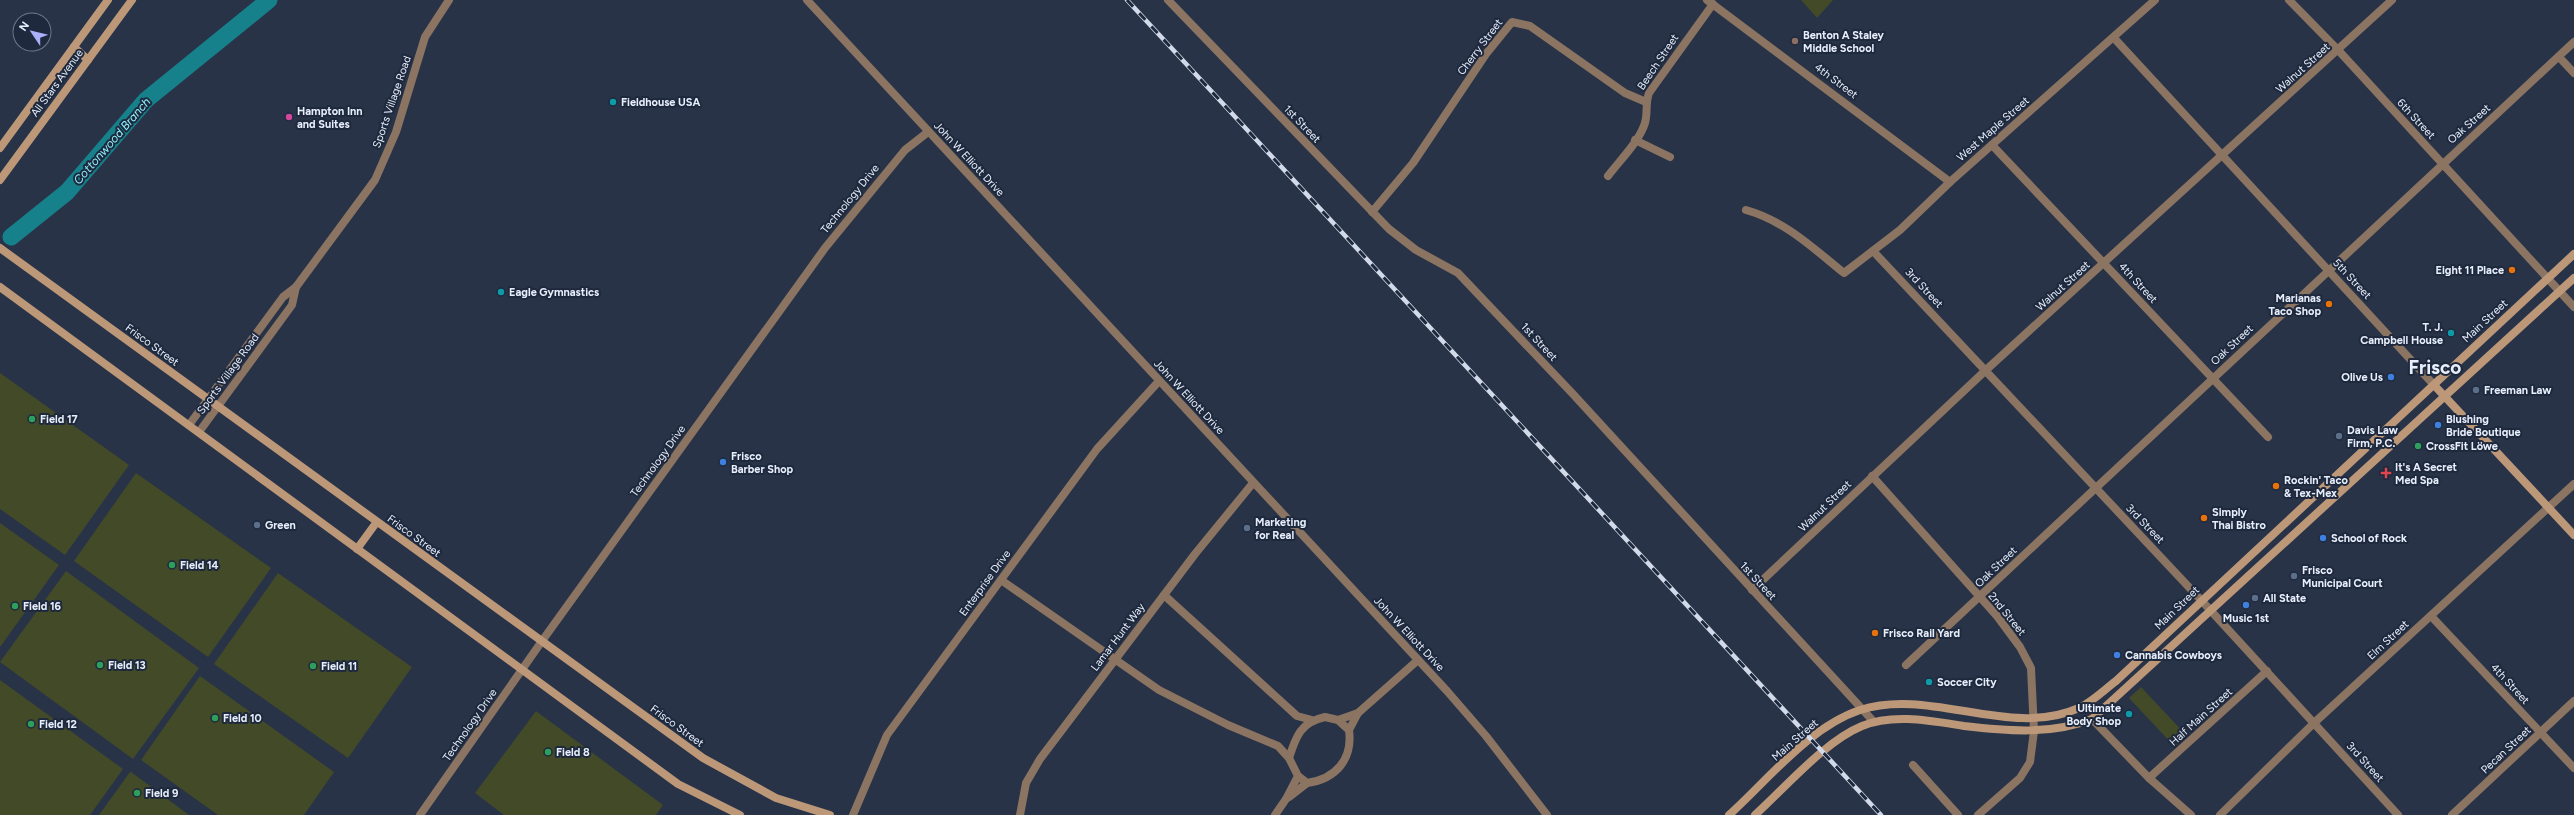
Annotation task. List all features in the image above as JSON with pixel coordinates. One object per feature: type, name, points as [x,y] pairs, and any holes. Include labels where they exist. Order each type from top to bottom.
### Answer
[{"type":"street","name":"All Stars Avenue","points":[[0,148],[108,0]]},
{"type":"street","name":"All Stars Avenue","points":[[0,180],[132,0]]},
{"type":"street","name":"Sports Village Road","points":[[189,425],[284,297],[296,287],[375,180],[396,132],[425,37],[449,0]]},
{"type":"street","name":"John W Elliott Drive","points":[[807,0],[1418,660],[1486,736],[1546,815]]},
{"type":"street","name":"1st Street","points":[[1168,0],[1389,230],[1416,250],[1458,273],[1572,392],[1874,722]]},
{"type":"street","name":"West Maple Street","points":[[1746,210],[1766,215],[1788,228],[1844,273],[1900,230],[1950,182],[2155,0]]},
{"type":"street","name":"6th Street","points":[[2288,0],[2339,51],[2574,307]]},
{"type":"street","name":"Walnut Street","points":[[1752,590],[1986,370],[2222,155],[2339,51],[2392,0]]},
{"type":"street","name":"Beech Street","points":[[1608,176],[1643,129],[1648,112],[1646,102],[1660,75],[1710,2]]},
{"type":"street","name":"4th Street","points":[[1710,2],[1950,182]]},
{"type":"street","name":"Cherry Street","points":[[1372,212],[1413,163],[1486,54],[1512,22],[1530,26],[1625,93],[1646,102]]},
{"type":"street","name":"5th Street","points":[[2114,38],[2574,535]]},
{"type":"street","name":"Oak Street","points":[[1906,665],[2442,163],[2574,42]]},
{"type":"street","points":[[74,48],[88,60]]},
{"type":"street","points":[[2559,57],[2574,73]]},
{"type":"street","name":"Technology Drive","points":[[420,815],[522,668],[825,248],[905,150],[928,132]]},
{"type":"street","points":[[1635,140],[1670,157]]},
{"type":"street","name":"4th Street","points":[[1992,145],[2268,437]]},
{"type":"street","name":"Frisco Street","points":[[0,248],[376,523],[703,758],[776,798],[830,815]]},
{"type":"street","name":"3rd Street","points":[[1873,251],[2211,610],[2398,815]]},
{"type":"street","name":"Main Street","points":[[1729,815],[1810,739],[1834,722],[1862,710],[1894,704],[2012,717],[2034,716],[2056,714],[2079,708],[2096,697],[2116,681],[2201,600],[2574,254]]},
{"type":"street","points":[[1755,815],[1834,742],[1862,726],[1874,722],[1929,721],[2034,731],[2067,727],[2092,719],[2574,278]]},
{"type":"street","points":[[0,287],[522,668],[678,784],[740,815]]},
{"type":"street","name":"Sports Village Road","points":[[199,432],[292,305],[296,287]]},
{"type":"street","name":"Enterprise Drive","points":[[853,815],[887,735],[1097,449],[1159,381]]},
{"type":"street","name":"2nd Street","points":[[1872,476],[1980,597],[2020,648],[2031,668],[2034,731],[2030,762],[2024,773],[1978,815]]},
{"type":"street","name":"Lamar Hunt Way","points":[[1020,815],[1026,783],[1114,660],[1164,594],[1253,482]]},
{"type":"street","name":"Elm Street","points":[[2220,815],[2314,723],[2574,484]]},
{"type":"street","points":[[357,548],[376,523]]},
{"type":"street","points":[[1001,580],[1159,690],[1228,725],[1278,746],[1290,758],[1298,776],[1307,782]]},
{"type":"street","points":[[1164,594],[1297,716],[1312,720],[1325,717],[1338,720],[1349,730]]},
{"type":"street","name":"4th Street","points":[[2431,616],[2574,768]]},
{"type":"street","points":[[1286,799],[1307,782],[1320,781],[1342,765],[1350,747],[1349,730],[1358,714],[1418,660]]},
{"type":"street","name":"Half Main Street","points":[[2149,778],[2267,671]]},
{"type":"street","name":"Pecan Street","points":[[2452,815],[2574,701]]},
{"type":"street","points":[[1338,720],[1358,714]]},
{"type":"street","points":[[1297,716],[1298,733]]},
{"type":"street","points":[[2092,719],[2149,778],[2191,815]]},
{"type":"street","points":[[1290,758],[1293,744],[1298,733],[1312,720]]},
{"type":"street","points":[[1278,746],[1293,744]]},
{"type":"street","points":[[1913,765],[1958,815]]},
{"type":"street","points":[[1275,815],[1286,799],[1298,776]]},
{"type":"green space","points":[[1801,0],[1833,0],[1817,18]]},
{"type":"green space","name":"Field 17","points":[[0,373],[129,465],[65,555],[0,509]]},
{"type":"green space","name":"Field 14","points":[[136,473],[271,568],[208,657],[74,561]]},
{"type":"green space","name":"Field 16","points":[[0,523],[59,565],[0,647]]},
{"type":"green space","name":"Field 13","points":[[66,571],[199,668],[133,759],[0,662]]},
{"type":"green space","name":"Field 11","points":[[278,573],[412,667],[348,758],[214,664]]},
{"type":"green space","name":"Field 10","points":[[200,676],[334,772],[304,815],[218,815],[141,760]]},
{"type":"green space","name":"Field 12","points":[[0,680],[123,769],[90,815],[0,815]]},
{"type":"green space","points":[[2141,687],[2187,736],[2175,747],[2129,698]]},
{"type":"green space","name":"Field 8","points":[[536,711],[663,805],[656,815],[504,815],[475,793]]},
{"type":"green space","name":"Field 9","points":[[131,772],[189,815],[99,815]]},
{"type":"waterway","name":"Cottonwood Branch","points":[[11,237],[67,192],[146,100],[269,0]]},
{"type":"railway","points":[[1127,0],[1881,815]]},
{"type":"place","name":"Benton A Staley Middle School","points":[[1795,41]]},
{"type":"place","name":"Fieldhouse USA","points":[[613,102]]},
{"type":"place","name":"Hampton Inn and Suites","points":[[289,117]]},
{"type":"place","name":"Eight 11 Place","points":[[2512,270]]},
{"type":"place","name":"Eagle Gymnastics","points":[[501,292]]},
{"type":"place","name":"Marianas Taco Shop","points":[[2329,304]]},
{"type":"place","name":"T. J. Campbell House","points":[[2451,333]]},
{"type":"place","name":"Olive Us","points":[[2391,377]]},
{"type":"place","name":"Freeman Law","points":[[2476,390]]},
{"type":"place","name":"Field 17","points":[[32,419]]},
{"type":"place","name":"Blushing Bride Boutique","points":[[2438,425]]},
{"type":"place","name":"Davis Law Firm, P.C.","points":[[2339,436]]},
{"type":"place","name":"CrossFit Löwe","points":[[2418,446]]},
{"type":"place","name":"Frisco Barber Shop","points":[[723,462]]},
{"type":"place","name":"It's A Secret Med Spa","points":[[2386,473]]},
{"type":"place","name":"Rockin' Taco & Tex-Mex","points":[[2276,486]]},
{"type":"place","name":"Simply Thai Bistro","points":[[2204,518]]},
{"type":"place","name":"Green","points":[[257,525]]},
{"type":"place","name":"Marketing for Real","points":[[1247,528]]},
{"type":"place","name":"School of Rock","points":[[2323,538]]},
{"type":"place","name":"Field 14","points":[[172,565]]},
{"type":"place","name":"Frisco Municipal Court","points":[[2294,576]]},
{"type":"place","name":"All State","points":[[2255,598]]},
{"type":"place","name":"Music 1st","points":[[2246,605]]},
{"type":"place","name":"Field 16","points":[[15,606]]},
{"type":"place","name":"Frisco Rail Yard","points":[[1875,633]]},
{"type":"place","name":"Cannabis Cowboys","points":[[2117,655]]},
{"type":"place","name":"Field 13","points":[[100,665]]},
{"type":"place","name":"Field 11","points":[[313,666]]},
{"type":"place","name":"Soccer City","points":[[1929,682]]},
{"type":"place","name":"Ultimate Body Shop","points":[[2129,714]]},
{"type":"place","name":"Field 10","points":[[215,718]]},
{"type":"place","name":"Field 12","points":[[31,724]]},
{"type":"place","name":"Field 8","points":[[548,752]]},
{"type":"place","name":"Field 9","points":[[137,793]]},
{"type":"district","name":"Frisco","points":[[2435,367]]}]
